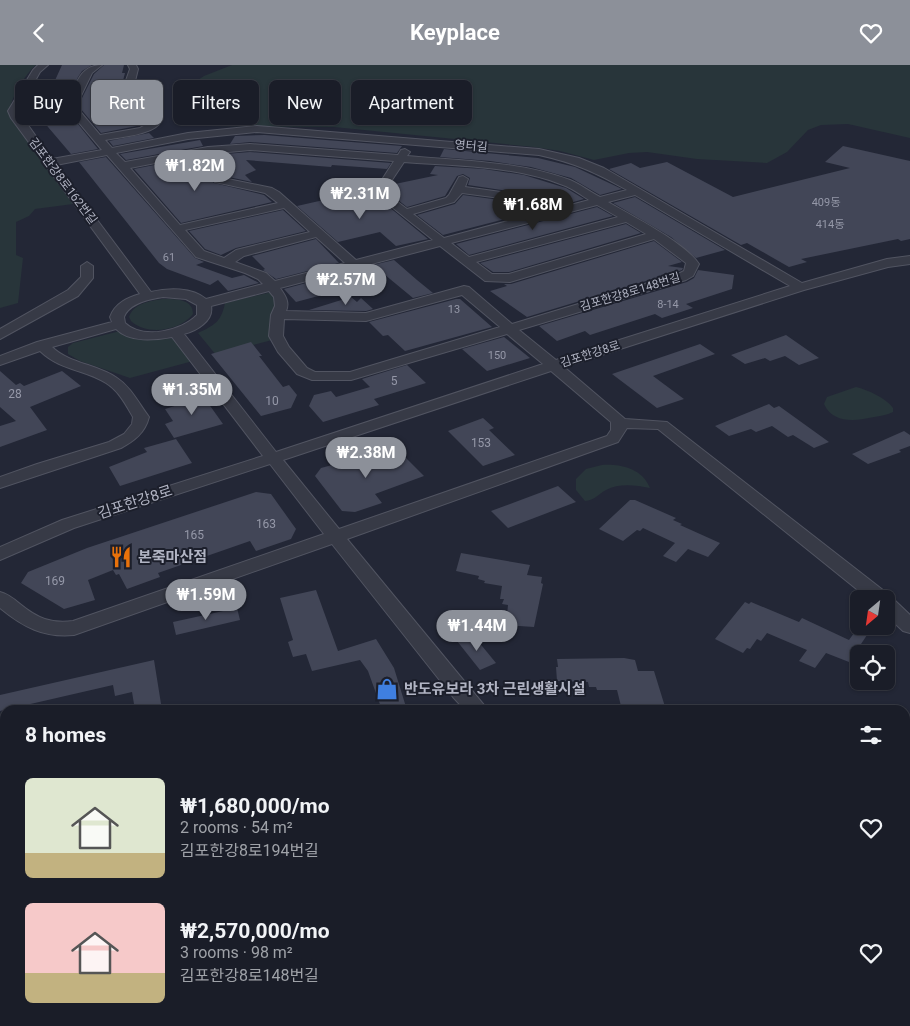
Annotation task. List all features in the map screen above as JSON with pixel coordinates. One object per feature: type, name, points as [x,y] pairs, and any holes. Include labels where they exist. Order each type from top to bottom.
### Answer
[{"type":"street","name":"김포한강8로162번길","points":[[44,65],[37,70],[13,111],[16,118],[148,295]]},
{"type":"street","points":[[98,65],[88,71],[71,107],[96,138],[200,254],[256,273],[272,285],[280,297],[282,306],[278,315],[276,336],[283,349],[302,371],[312,376],[338,377],[364,373],[510,328]]},
{"type":"street","points":[[96,138],[143,130],[155,124],[156,121],[128,89],[134,69],[132,65]]},
{"type":"street","name":"영터길","points":[[49,163],[211,133],[257,129],[539,152],[560,156],[600,170],[800,287]]},
{"type":"street","points":[[413,141],[380,192],[404,213],[489,278],[503,279],[656,235]]},
{"type":"street","name":"김포한강8로148번길","points":[[122,166],[222,149],[257,147],[516,169],[545,175],[568,183],[656,235],[693,264],[689,273],[510,328]]},
{"type":"street","points":[[189,154],[219,180],[275,193],[353,264]]},
{"type":"street","points":[[404,213],[450,200],[470,165]]},
{"type":"street","points":[[458,189],[511,196],[544,216]]},
{"type":"street","points":[[203,304],[637,191]]},
{"type":"street","points":[[176,229],[287,204]]},
{"type":"street","points":[[466,261],[628,218]]},
{"type":"street","points":[[225,263],[247,251],[319,233]]},
{"type":"street","name":"김포한강8로","points":[[0,554],[68,525],[120,506],[273,458],[554,365],[800,287],[887,263],[910,260]]},
{"type":"street","points":[[0,335],[73,293],[87,278],[87,266]]},
{"type":"street","points":[[0,598],[39,626],[57,631],[74,627],[613,439],[619,430],[620,421],[464,290],[366,317],[278,315]]},
{"type":"street","points":[[177,293],[190,296],[203,304],[205,306],[205,314],[200,321],[190,328],[176,333],[162,335],[135,334],[125,330],[119,324],[117,318],[120,311],[126,305],[148,295],[177,293]]},
{"type":"street","points":[[0,361],[42,345],[119,324]]},
{"type":"street","points":[[176,333],[334,536],[460,692],[473,705]]},
{"type":"street","points":[[0,483],[43,467],[115,445],[129,437],[139,425],[141,417],[122,389],[111,380],[56,358],[42,345]]},
{"type":"street","points":[[619,423],[662,425],[870,590]]},
{"type":"street","points":[[895,612],[910,626]]},
{"type":"shaded area","points":[[0,65],[36,65],[24,80],[15,80],[15,95],[9,110],[9,116],[73,204],[35,209],[29,216],[16,222],[16,255],[23,258],[18,303],[0,308]]},
{"type":"shaded area","points":[[232,65],[910,65],[910,138],[848,124],[821,125],[808,130],[787,152],[767,163],[697,159],[647,152],[629,153],[594,160],[560,151],[534,147],[334,127],[202,126],[198,125],[259,125],[259,80],[198,80]]},
{"type":"shaded area","points":[[272,292],[277,293],[272,340],[216,355],[198,333],[209,328],[219,319],[225,303]]},
{"type":"shaded area","points":[[162,299],[186,302],[190,305],[193,314],[187,320],[172,328],[146,329],[131,321],[129,317],[131,312],[138,306]]},
{"type":"shaded area","points":[[124,330],[150,338],[177,338],[193,361],[130,378],[80,361],[68,354],[68,347],[73,343]]},
{"type":"shaded area","points":[[856,387],[871,392],[890,404],[893,412],[881,416],[853,420],[833,415],[824,404],[827,397]]},
{"type":"shaded area","points":[[602,465],[616,465],[630,469],[642,476],[650,488],[633,485],[616,486],[591,500],[585,501],[576,490],[576,479],[586,469]]},
{"type":"building","points":[[62,65],[92,65],[82,71],[77,80],[55,80]]},
{"type":"building","points":[[104,65],[124,65],[122,73],[125,73],[123,80],[91,80],[94,74]]},
{"type":"building","points":[[91,80],[91,121],[81,109],[81,100]]},
{"type":"building","points":[[47,125],[79,125],[98,149],[71,154]]},
{"type":"building","points":[[94,125],[142,125],[101,133]]},
{"type":"building","points":[[149,133],[154,138],[113,146],[109,141]]},
{"type":"building","points":[[265,135],[402,146],[397,153],[250,142],[230,144],[235,136]]},
{"type":"building","points":[[200,140],[203,146],[126,160],[120,154]]},
{"type":"building","points":[[843,146],[910,161],[910,239],[901,241],[898,239],[801,259],[807,262],[789,267],[747,243],[741,245],[609,169],[631,163],[640,168],[667,162],[733,197],[850,168],[825,162]]},
{"type":"building","points":[[444,149],[538,158],[575,167],[622,189],[600,195],[571,178],[531,167],[440,157]]},
{"type":"building","points":[[250,152],[391,163],[387,169],[332,165],[331,167],[246,160],[256,170],[245,175],[252,182],[224,176],[201,156]]},
{"type":"building","points":[[106,157],[195,258],[204,262],[196,265],[232,278],[244,275],[259,283],[228,291],[218,280],[210,285],[167,269],[159,263],[79,162]]},
{"type":"building","points":[[185,159],[214,183],[264,195],[272,202],[181,223],[134,169]]},
{"type":"building","points":[[435,166],[484,169],[524,175],[566,188],[584,199],[545,210],[515,192],[468,185],[470,178],[463,174],[457,176],[445,196],[407,207],[389,193],[395,184],[438,175],[430,174]]},
{"type":"building","points":[[359,192],[379,208],[383,202],[428,239],[396,246],[380,232],[338,242],[297,206]]},
{"type":"building","points":[[463,195],[507,201],[529,213],[443,235],[417,215],[455,204]]},
{"type":"building","points":[[635,197],[725,250],[696,258],[671,237],[613,203]]},
{"type":"building","points":[[597,207],[613,216],[469,255],[456,244]]},
{"type":"building","points":[[283,210],[306,231],[236,248],[221,255],[205,249],[189,231]]},
{"type":"building","points":[[626,224],[641,233],[509,272],[493,272],[480,263]]},
{"type":"building","points":[[316,239],[339,263],[276,279],[263,270],[265,269],[252,256]]},
{"type":"building","points":[[654,241],[682,262],[668,266],[683,268],[682,270],[527,317],[490,291],[507,286],[504,284],[511,284]]},
{"type":"building","points":[[394,260],[433,293],[413,298],[373,265]]},
{"type":"building","points":[[698,270],[734,275],[732,289],[686,304],[693,308],[662,318],[655,314],[590,335],[585,331],[557,341],[539,326],[687,282],[694,278]]},
{"type":"building","points":[[310,282],[322,295],[296,302],[284,289]]},
{"type":"building","points":[[351,297],[357,302],[361,298],[373,309],[366,311],[309,310]]},
{"type":"building","points":[[460,299],[492,327],[405,351],[388,335],[383,336],[369,322]]},
{"type":"building","points":[[786,335],[819,358],[799,365],[785,356],[770,361],[765,358],[745,364],[731,355]]},
{"type":"building","points":[[504,337],[530,358],[487,371],[462,349]]},
{"type":"building","points":[[251,342],[262,356],[259,356],[283,387],[289,385],[297,395],[291,408],[261,416],[211,354]]},
{"type":"building","points":[[700,344],[715,354],[653,376],[684,399],[657,408],[612,374]]},
{"type":"building","points":[[407,365],[426,383],[374,399],[379,405],[323,422],[309,406],[314,395],[331,391],[336,397],[370,387],[362,379]]},
{"type":"building","points":[[0,371],[16,385],[20,383],[24,386],[62,371],[81,386],[30,407],[47,430],[0,447],[0,426],[16,421],[0,407]]},
{"type":"building","points":[[201,393],[223,424],[174,438],[165,424],[173,421],[165,409],[181,404],[178,400]]},
{"type":"building","points":[[769,404],[774,408],[779,406],[829,442],[814,448],[793,435],[788,437],[772,426],[756,432],[751,429],[729,436],[715,426]]},
{"type":"building","points":[[483,418],[494,428],[489,430],[515,455],[483,466],[448,431]]},
{"type":"building","points":[[904,431],[910,435],[910,446],[899,450],[901,452],[868,464],[852,454]]},
{"type":"building","points":[[176,439],[192,463],[120,486],[109,467],[147,452],[144,448]]},
{"type":"building","points":[[398,450],[424,476],[375,494],[382,503],[355,512],[342,511],[315,476],[321,468],[380,452]]},
{"type":"building","points":[[558,486],[576,502],[508,528],[491,511]]},
{"type":"building","points":[[256,492],[271,494],[296,529],[291,539],[256,551],[250,541],[158,573],[160,577],[127,589],[119,574],[116,575],[113,570],[88,580],[95,600],[64,609],[21,583],[28,572],[87,548]]},
{"type":"building","points":[[630,500],[635,500],[676,518],[673,520],[682,524],[680,525],[720,543],[708,557],[688,549],[676,562],[663,556],[675,543],[643,528],[640,531],[637,530],[623,541],[599,529]]},
{"type":"building","points":[[461,553],[530,565],[527,575],[542,577],[541,583],[543,584],[534,627],[506,625],[508,605],[502,604],[504,599],[500,599],[502,586],[484,583],[485,581],[478,579],[479,576],[456,571]]},
{"type":"building","points":[[316,590],[338,651],[376,639],[394,668],[405,705],[380,705],[368,671],[360,660],[312,671],[306,654],[293,657],[288,642],[293,640],[280,598]]},
{"type":"building","points":[[745,602],[749,604],[751,602],[799,622],[802,618],[849,640],[853,635],[867,635],[860,645],[850,645],[849,662],[826,653],[815,668],[799,661],[807,650],[767,633],[761,641],[757,639],[750,649],[747,648],[743,653],[715,639]]},
{"type":"building","points":[[237,608],[240,620],[176,635],[173,622]]},
{"type":"building","points":[[473,635],[496,663],[480,670],[457,641]]},
{"type":"building","points":[[624,658],[635,660],[638,671],[654,671],[664,705],[621,705],[617,690],[597,690],[596,687],[589,687],[588,682],[557,681],[557,659]]},
{"type":"building","points":[[154,660],[161,705],[134,705],[132,692],[115,696],[113,685],[26,705],[0,705],[0,695]]},
{"type":"place","name":"본죽마산점","points":[[121,557]]},
{"type":"place","name":"반도유보라 3차 근린생활시설","points":[[387,689]]}]
